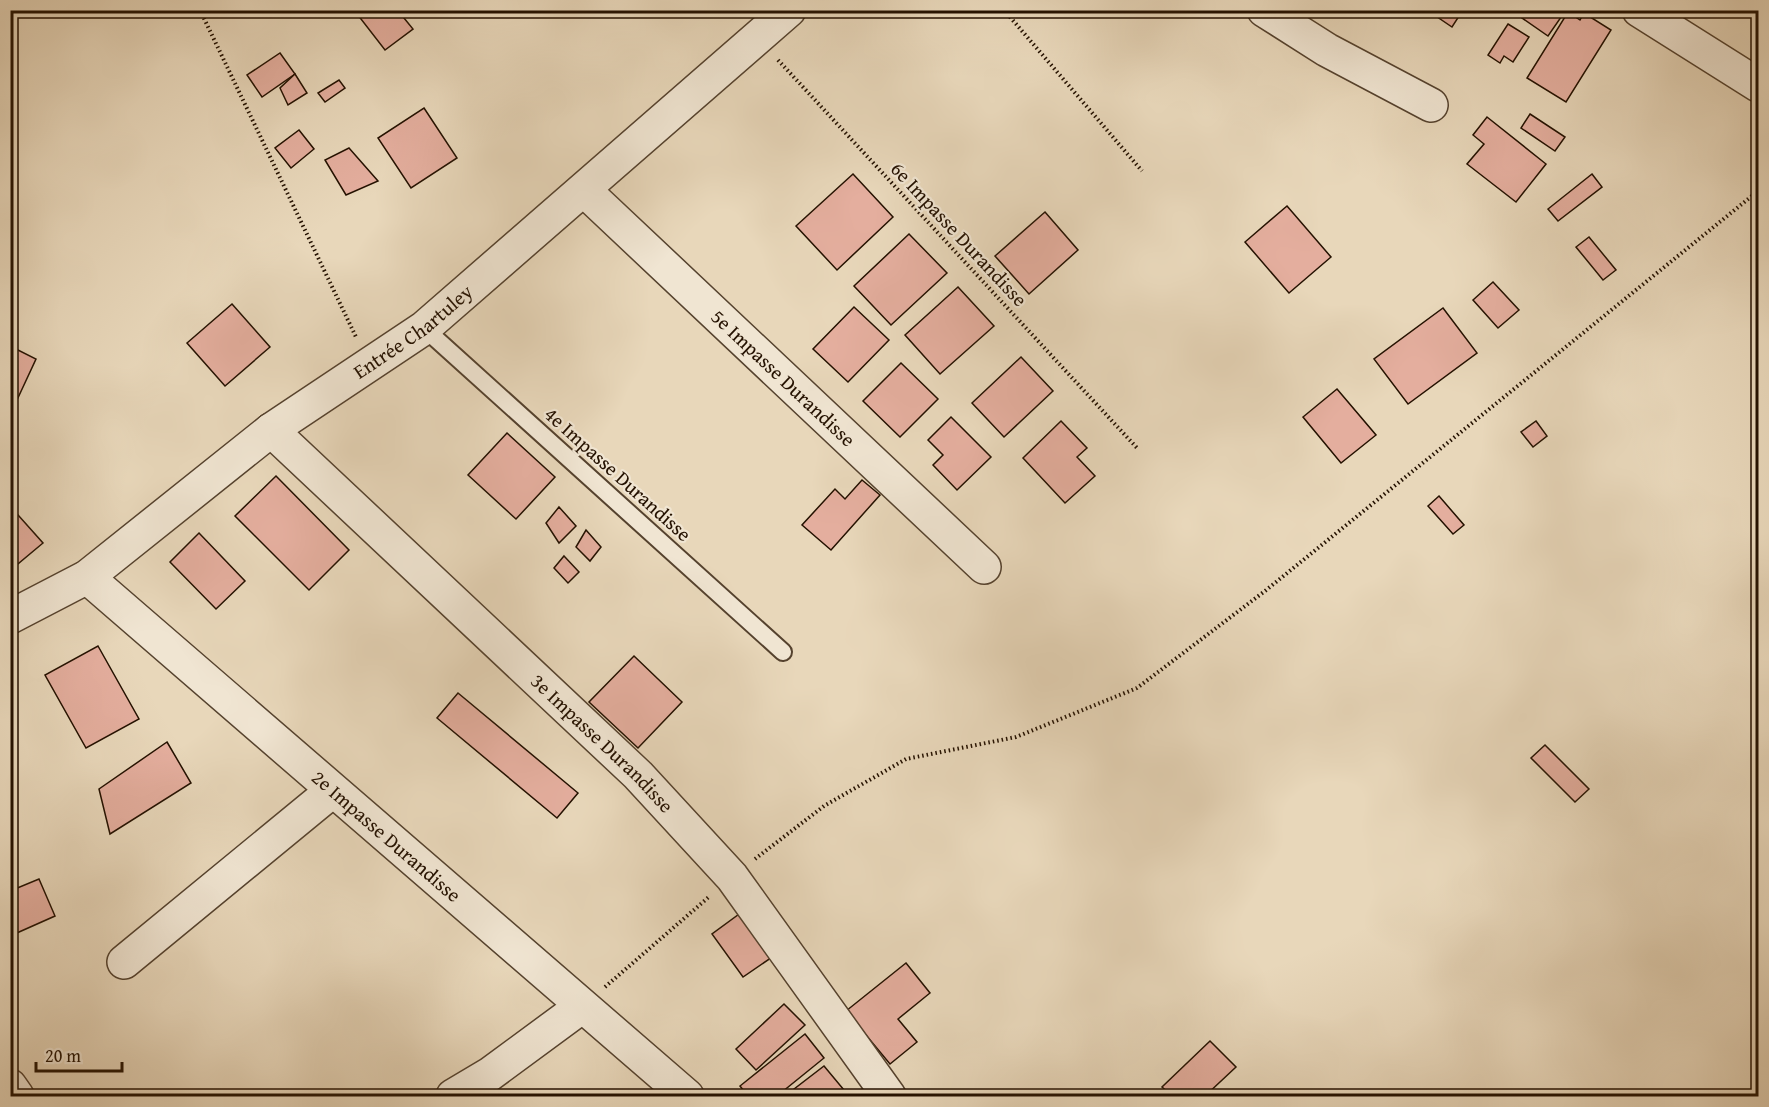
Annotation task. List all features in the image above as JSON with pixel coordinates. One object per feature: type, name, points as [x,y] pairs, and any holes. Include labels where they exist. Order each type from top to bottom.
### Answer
[{"type":"street","name":"Entrée Chartuley","points":[[10,617],[87,577],[271,430],[424,328],[759,40],[789,10]]},
{"type":"street","points":[[1264,10],[1327,50],[1431,105]]},
{"type":"street","points":[[1639,10],[1758,85]]},
{"type":"street","name":"5e Impasse Durandisse","points":[[584,190],[984,567]]},
{"type":"street","name":"3e Impasse Durandisse","points":[[271,430],[638,775],[732,877],[889,1096]]},
{"type":"street","name":"2e Impasse Durandisse","points":[[87,577],[687,1096]]},
{"type":"street","points":[[124,962],[332,791]]},
{"type":"street","points":[[453,1096],[490,1074],[582,1007]]},
{"type":"street","points":[[10,1086],[17,1096]]},
{"type":"lane","name":"4e Impasse Durandisse","points":[[424,328],[783,652]]},
{"type":"path","points":[[200,10],[321,268],[354,330],[364,368]]},
{"type":"path","points":[[1004,10],[1142,171]]},
{"type":"path","name":"6e Impasse Durandisse","points":[[759,40],[1138,449]]},
{"type":"path","points":[[582,1007],[732,877],[824,806],[906,759],[1016,737],[1137,688],[1265,591],[1758,191]]},
{"type":"building","points":[[354,10],[413,10],[404,18],[413,29],[385,50]]},
{"type":"building","points":[[1427,10],[1463,10],[1452,27]]},
{"type":"building","points":[[1527,10],[1566,10],[1548,36],[1522,18]]},
{"type":"building","points":[[1568,12],[1580,20],[1584,13],[1611,30],[1566,102],[1527,78]]},
{"type":"building","points":[[1508,24],[1529,37],[1513,62],[1504,56],[1500,63],[1488,55]]},
{"type":"building","points":[[280,53],[295,74],[262,97],[247,75]]},
{"type":"building","points":[[295,74],[307,93],[288,105],[280,88]]},
{"type":"building","points":[[339,80],[345,88],[325,102],[318,93]]},
{"type":"building","points":[[424,108],[457,158],[411,188],[378,138]]},
{"type":"building","points":[[1530,114],[1565,137],[1555,151],[1521,128]]},
{"type":"building","points":[[1487,117],[1546,164],[1516,202],[1467,164],[1484,144],[1473,135]]},
{"type":"building","points":[[299,130],[314,149],[291,168],[275,148]]},
{"type":"building","points":[[349,148],[378,181],[346,195],[325,160]]},
{"type":"building","points":[[853,174],[893,217],[837,270],[796,226]]},
{"type":"building","points":[[1592,174],[1602,187],[1558,221],[1548,209]]},
{"type":"building","points":[[1287,206],[1331,257],[1289,293],[1245,242]]},
{"type":"building","points":[[1045,212],[1078,250],[1029,294],[995,256]]},
{"type":"building","points":[[909,234],[947,273],[891,325],[854,286]]},
{"type":"building","points":[[1589,237],[1616,270],[1603,280],[1576,247]]},
{"type":"building","points":[[1493,282],[1519,310],[1498,328],[1473,300]]},
{"type":"building","points":[[958,287],[994,326],[940,374],[905,335]]},
{"type":"building","points":[[232,304],[270,347],[225,386],[187,343]]},
{"type":"building","points":[[854,307],[889,340],[848,382],[813,349]]},
{"type":"building","points":[[1443,308],[1477,353],[1408,404],[1374,359]]},
{"type":"building","points":[[10,346],[36,359],[10,415]]},
{"type":"building","points":[[1021,357],[1053,391],[1004,437],[972,403]]},
{"type":"building","points":[[901,363],[938,399],[900,437],[863,401]]},
{"type":"building","points":[[1337,389],[1376,435],[1341,463],[1303,417]]},
{"type":"building","points":[[951,417],[991,457],[957,490],[933,465],[943,455],[928,440]]},
{"type":"building","points":[[1061,421],[1087,448],[1077,457],[1095,476],[1065,503],[1023,458]]},
{"type":"building","points":[[1536,421],[1547,436],[1533,447],[1521,432]]},
{"type":"building","points":[[507,433],[555,477],[516,519],[468,475]]},
{"type":"building","points":[[276,476],[349,550],[309,590],[235,516]]},
{"type":"building","points":[[862,480],[880,495],[831,550],[802,525],[835,489],[845,499]]},
{"type":"building","points":[[1439,496],[1464,525],[1453,534],[1428,506]]},
{"type":"building","points":[[10,506],[43,543],[13,568],[10,566]]},
{"type":"building","points":[[559,507],[576,526],[559,543],[546,523]]},
{"type":"building","points":[[586,530],[601,547],[590,561],[576,547]]},
{"type":"building","points":[[199,533],[245,581],[216,609],[170,562]]},
{"type":"building","points":[[564,556],[579,572],[568,583],[554,568]]},
{"type":"building","points":[[98,646],[139,719],[86,748],[45,675]]},
{"type":"building","points":[[634,656],[682,702],[638,748],[589,702]]},
{"type":"building","points":[[458,693],[578,793],[557,818],[437,718]]},
{"type":"building","points":[[167,742],[191,783],[110,834],[99,789]]},
{"type":"building","points":[[1545,745],[1589,789],[1575,802],[1531,758]]},
{"type":"building","points":[[39,879],[55,916],[10,936],[10,891]]},
{"type":"building","points":[[746,909],[778,953],[743,977],[712,934]]},
{"type":"building","points":[[906,963],[930,993],[898,1019],[917,1042],[890,1064],[846,1011]]},
{"type":"building","points":[[784,1004],[805,1025],[756,1070],[736,1049]]},
{"type":"building","points":[[805,1034],[824,1058],[777,1096],[748,1096],[740,1086]]},
{"type":"building","points":[[1210,1041],[1236,1067],[1205,1096],[1172,1096],[1162,1087]]},
{"type":"building","points":[[824,1066],[849,1096],[785,1096]]}]
